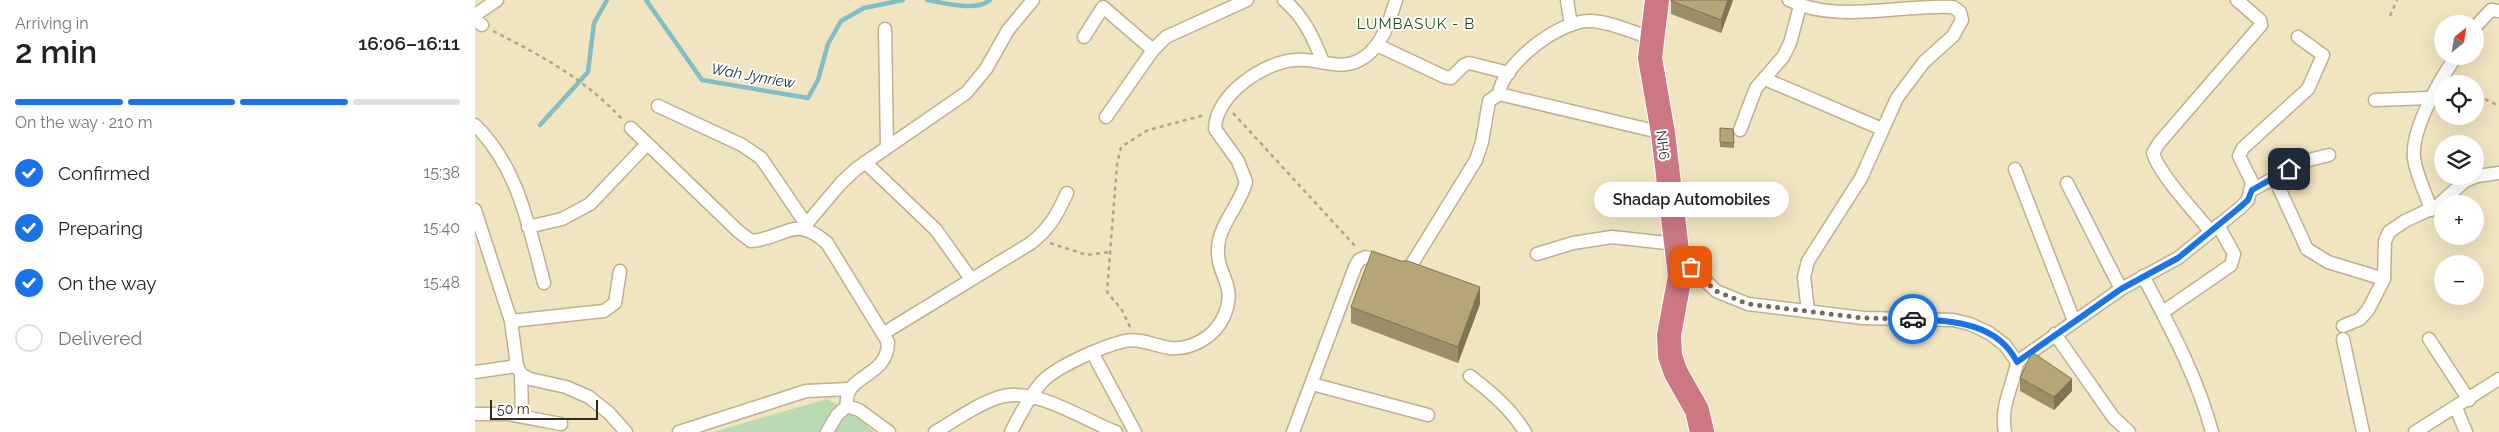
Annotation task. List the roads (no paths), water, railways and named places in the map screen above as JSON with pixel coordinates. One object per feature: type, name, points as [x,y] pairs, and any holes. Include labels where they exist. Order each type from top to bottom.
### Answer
[{"type":"highway","name":"NH6","points":[[1657,0],[1650,58],[1653,86],[1663,133],[1680,276],[1669,335],[1670,356],[1676,373],[1697,410],[1701,432]]},
{"type":"street","points":[[477,20],[497,0]]},
{"type":"street","points":[[631,128],[738,231],[751,240],[766,240],[791,229],[805,226],[841,183],[865,162],[966,93],[985,69],[1008,30],[1033,0]]},
{"type":"street","points":[[1106,117],[1153,50],[1166,37],[1247,0]]},
{"type":"street","points":[[1284,0],[1296,10],[1307,25],[1323,62]]},
{"type":"street","points":[[1011,432],[1031,396],[1052,373],[1118,343],[1135,340],[1171,348],[1186,347],[1201,341],[1213,332],[1223,319],[1230,295],[1218,251],[1219,240],[1238,204],[1246,182],[1238,161],[1215,129],[1217,116],[1224,103],[1231,93],[1265,68],[1296,60],[1323,62],[1341,67],[1355,63],[1366,56],[1377,44],[1385,31],[1396,0]]},
{"type":"street","points":[[1567,0],[1571,25]]},
{"type":"street","points":[[2163,312],[2231,265],[2234,254],[2214,228],[2165,174],[2155,161],[2153,153],[2159,143],[2261,25],[2261,20],[2237,0]]},
{"type":"street","points":[[1740,130],[1751,100],[1783,57],[1790,42],[1794,3],[1835,11],[1941,6],[1953,7],[1960,12],[1962,20],[1958,29],[1924,62],[1897,98],[1854,190],[1805,269],[1804,277],[1808,311]]},
{"type":"street","points":[[1084,38],[1103,7],[1153,50]]},
{"type":"street","points":[[2484,17],[2491,10],[2499,11]]},
{"type":"street","points":[[1499,94],[1500,84],[1509,73],[1544,39],[1571,25],[1590,21],[1651,38]]},
{"type":"street","points":[[885,29],[887,146]]},
{"type":"street","points":[[2017,362],[2121,289],[2178,258],[2248,200],[2252,190],[2252,182],[2239,156],[2243,148],[2309,89],[2323,55],[2299,37]]},
{"type":"street","points":[[1377,44],[1445,77],[1451,78],[1463,65],[1469,63],[1509,73]]},
{"type":"street","points":[[2431,210],[2414,158],[2416,139],[2429,98],[2451,65]]},
{"type":"street","points":[[1765,79],[1882,129]]},
{"type":"street","points":[[1293,432],[1359,260],[1366,257],[1404,270],[1410,267],[1476,160],[1483,142],[1489,101],[1499,94],[1663,133]]},
{"type":"street","points":[[2375,100],[2429,98]]},
{"type":"street","points":[[658,106],[742,146],[761,158],[805,226],[816,233],[827,244],[884,333],[888,348],[884,362],[849,389],[846,395],[847,406]]},
{"type":"street","points":[[475,125],[502,160],[522,202],[545,283]]},
{"type":"street","points":[[529,226],[562,219],[590,204],[647,144]]},
{"type":"street","points":[[2252,190],[2305,161],[2329,155]]},
{"type":"street","points":[[865,162],[936,230],[971,279]]},
{"type":"street","points":[[2015,168],[2074,321]]},
{"type":"street","points":[[2363,432],[2343,333],[2368,310],[2384,279],[2385,241],[2389,232],[2405,221],[2431,210],[2465,181],[2483,174],[2499,173]]},
{"type":"street","points":[[2275,177],[2307,249],[2328,262],[2384,279]]},
{"type":"street","points":[[2067,183],[2121,289]]},
{"type":"street","points":[[884,333],[1046,232],[1056,219],[1067,194]]},
{"type":"street","points":[[475,210],[511,321],[519,370],[522,416]]},
{"type":"street","points":[[1537,254],[1573,243],[1612,237],[1677,248],[1705,281],[1730,298],[1748,304],[1863,318],[1953,320],[1969,324],[1989,333],[2005,345],[2017,362],[2015,376],[2003,413],[2005,432]]},
{"type":"street","points":[[511,321],[604,311],[615,303],[620,271]]},
{"type":"street","points":[[2143,276],[2163,312],[2199,389],[2212,432]]},
{"type":"street","points":[[2055,334],[2113,417],[2129,432]]},
{"type":"street","points":[[2429,339],[2469,400]]},
{"type":"street","points":[[1093,354],[1135,432]]},
{"type":"street","points":[[475,372],[519,370],[529,379],[566,387],[594,401],[626,432]]},
{"type":"street","points":[[1470,376],[1497,397],[1516,417],[1525,432]]},
{"type":"street","points":[[2415,432],[2469,400],[2499,379]]},
{"type":"street","points":[[1312,384],[1428,416]]},
{"type":"street","points":[[679,432],[806,391],[849,389]]},
{"type":"street","points":[[935,432],[985,402],[1001,396],[1015,394],[1031,396],[1116,432]]},
{"type":"street","points":[[827,432],[837,415],[847,406]]},
{"type":"street","points":[[847,406],[859,410],[889,432]]},
{"type":"street","points":[[2456,408],[2466,432]]},
{"type":"street","points":[[475,414],[522,416],[561,424]]},
{"type":"waterway","name":"Wah Jynriew","points":[[540,125],[588,72],[594,23],[607,0]]},
{"type":"waterway","name":"Wah Jynriew","points":[[646,0],[702,80],[808,98],[818,80],[828,44],[841,21],[864,8],[903,0]]},
{"type":"waterway","name":"Wah Jynriew","points":[[927,0],[968,6],[984,4],[990,0]]},
{"type":"place","name":"Shadap Automobiles","points":[[1691,267]]},
{"type":"district","name":"LUMBASUK - B","points":[[1416,24]]}]
